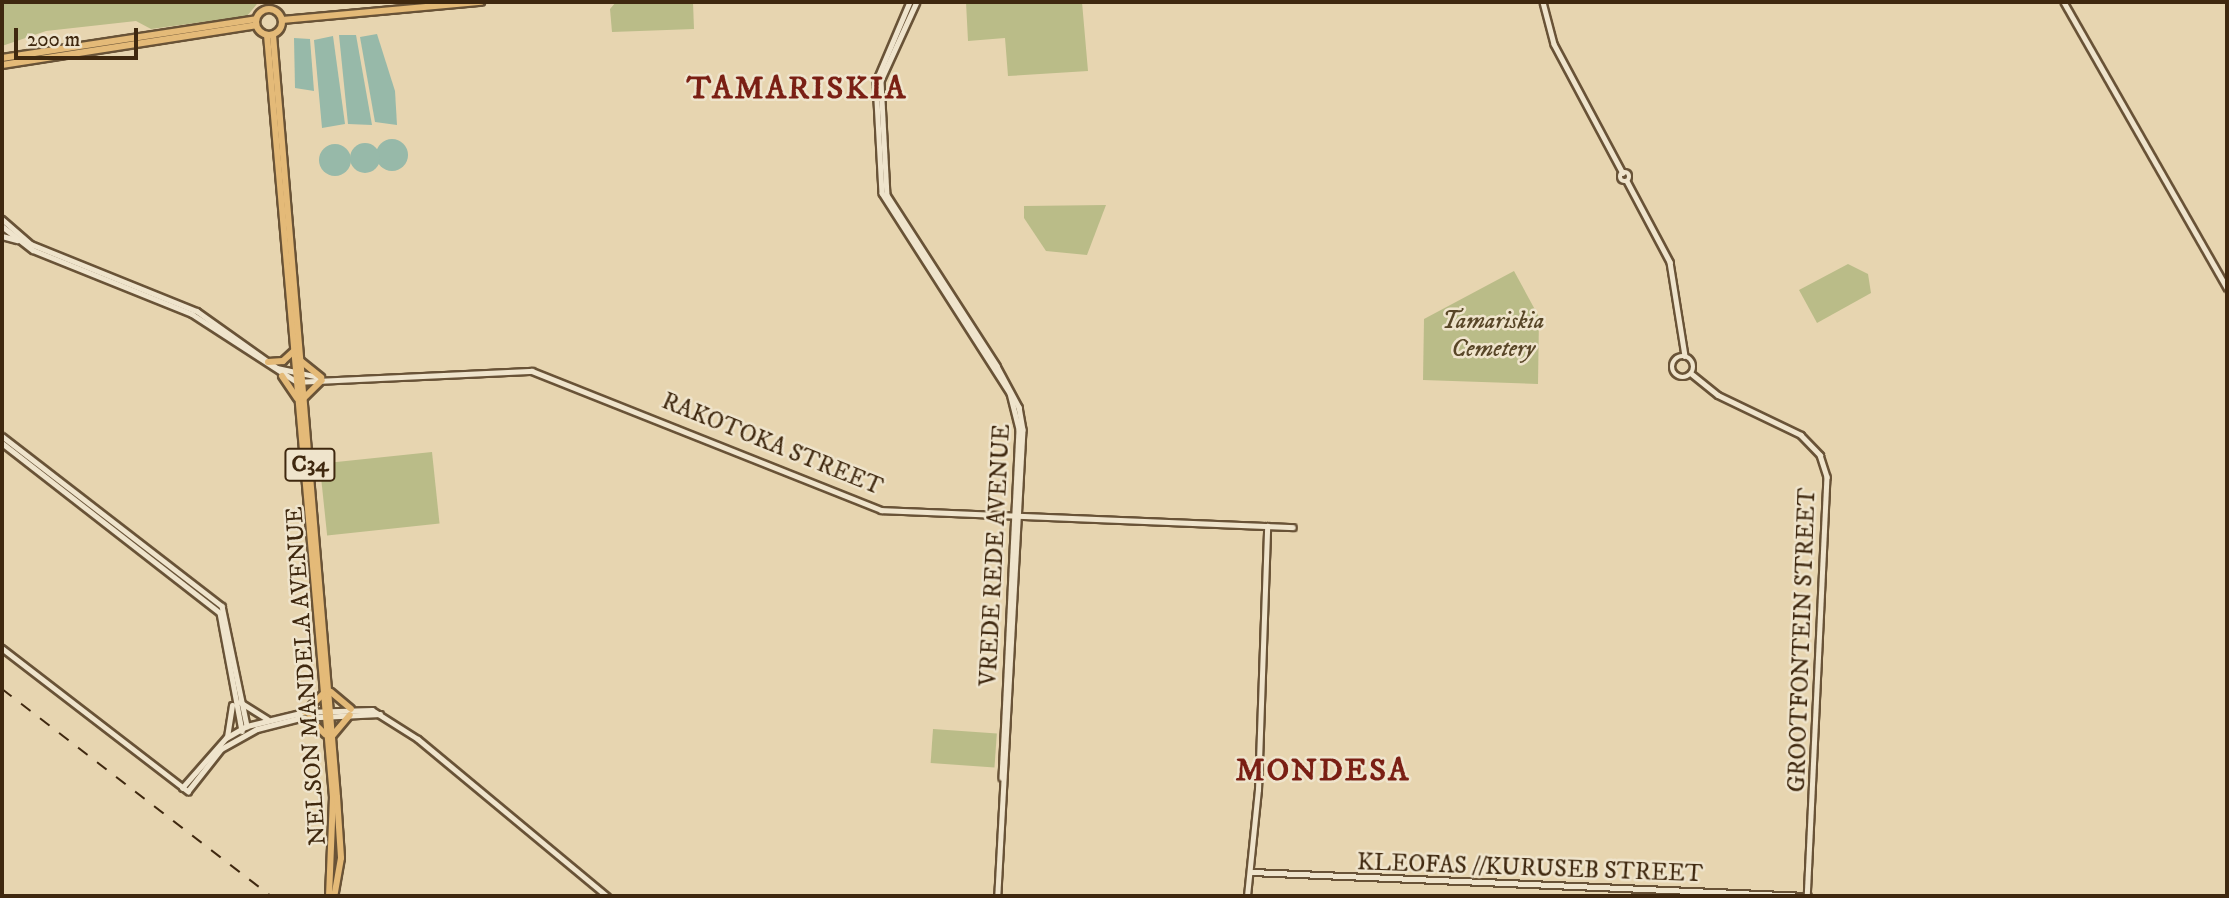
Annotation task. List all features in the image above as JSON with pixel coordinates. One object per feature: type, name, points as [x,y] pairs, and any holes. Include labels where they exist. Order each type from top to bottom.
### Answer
[{"type":"main road","points":[[2,65],[256,22],[267,9],[282,20],[481,2]]},
{"type":"main road","points":[[256,22],[270,35],[282,20]]},
{"type":"main road","points":[[2,58],[256,22]]},
{"type":"main road","name":"NELSON MANDELA AVENUE","points":[[270,35],[330,738],[335,858],[332,896]]},
{"type":"main road","name":"NELSON MANDELA AVENUE","points":[[270,35],[300,379]]},
{"type":"main road","points":[[268,362],[283,361],[295,350]]},
{"type":"main road","points":[[282,376],[302,401],[324,378],[300,360]]},
{"type":"main road","points":[[326,691],[350,712],[330,738],[307,715],[326,691]]},
{"type":"street","name":"VREDE REDE AVENUE","points":[[911,2],[878,73],[883,193],[1016,409],[1017,516]]},
{"type":"street","name":"VREDE REDE AVENUE","points":[[917,2],[881,81],[887,194],[1019,407],[1017,516],[998,896]]},
{"type":"street","points":[[1543,2],[1554,44],[1670,262],[1685,356],[1693,364],[1692,374]]},
{"type":"street","points":[[2064,2],[2227,288]]},
{"type":"street","name":"RAKOTOKA STREET","points":[[2,219],[31,244],[197,311],[268,362],[300,379]]},
{"type":"street","name":"RAKOTOKA STREET","points":[[2,226],[18,241],[192,314],[282,376],[300,379],[532,370],[866,506],[1017,516],[1293,527]]},
{"type":"street","points":[[2,236],[18,241]]},
{"type":"street","name":"GROOTFONTEIN STREET","points":[[1685,356],[1672,369],[1681,378],[1692,374],[1718,395],[1801,435],[1819,455],[1827,477],[1807,896]]},
{"type":"street","points":[[2,436],[222,606],[235,698],[250,732]]},
{"type":"street","points":[[2,443],[220,612],[242,732]]},
{"type":"street","points":[[1247,896],[1252,872],[1267,526]]},
{"type":"street","points":[[2,648],[185,789]]},
{"type":"street","points":[[235,698],[252,715],[267,719]]},
{"type":"street","points":[[185,789],[226,738],[235,698]]},
{"type":"street","points":[[185,789],[221,749],[247,726],[267,719],[327,713],[380,714],[607,896]]},
{"type":"street","points":[[226,738],[307,715]]},
{"type":"street","name":"KLEOFAS //KURUSEB STREET","points":[[1252,872],[1807,896]]},
{"type":"green space","points":[[2,2],[257,4],[247,16],[151,29],[136,21],[46,31],[2,46]]},
{"type":"green space","points":[[616,2],[693,2],[694,29],[612,32],[610,9]]},
{"type":"green space","points":[[966,2],[1082,2],[1088,71],[1008,76],[1005,38],[968,41]]},
{"type":"green space","points":[[1106,205],[1087,255],[1046,251],[1024,218],[1024,206]]},
{"type":"green space","points":[[1848,264],[1868,274],[1871,293],[1817,323],[1799,290]]},
{"type":"green space","name":"Tamariskia Cemetery","points":[[1514,271],[1539,317],[1538,384],[1423,380],[1424,319]]},
{"type":"green space","points":[[432,452],[440,524],[327,535],[320,464]]},
{"type":"green space","points":[[933,729],[997,733],[994,767],[931,763]]},
{"type":"shaded area","points":[[377,34],[395,91],[397,125],[375,122],[360,37]]},
{"type":"shaded area","points":[[339,35],[356,35],[372,125],[348,124]]},
{"type":"shaded area","points":[[333,36],[345,124],[322,128],[314,40]]},
{"type":"shaded area","points":[[294,38],[310,39],[314,91],[295,88]]},
{"type":"shaded area","points":[[392,139],[403,144],[408,155],[403,166],[392,171],[381,166],[376,155],[381,144]]},
{"type":"shaded area","points":[[365,143],[371,144],[379,152],[379,164],[371,172],[365,173],[359,172],[351,164],[350,158],[351,152],[359,144]]},
{"type":"shaded area","points":[[335,144],[346,149],[351,160],[346,171],[335,176],[324,171],[319,160],[324,149]]},
{"type":"railway","points":[[2,689],[271,896]]},
{"type":"district","name":"TAMARISKIA","points":[[797,89]]},
{"type":"district","name":"MONDESA","points":[[1323,771]]}]
